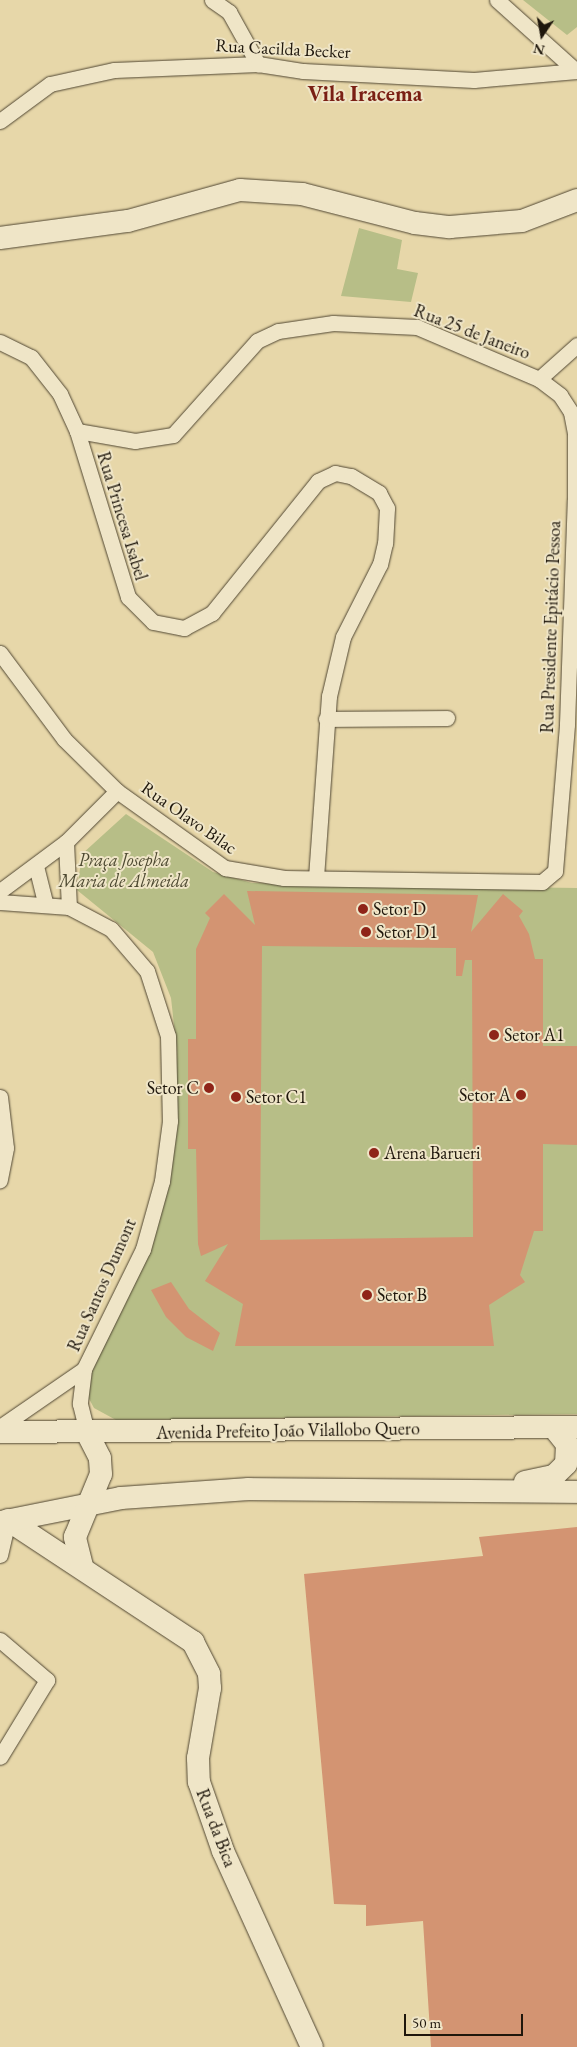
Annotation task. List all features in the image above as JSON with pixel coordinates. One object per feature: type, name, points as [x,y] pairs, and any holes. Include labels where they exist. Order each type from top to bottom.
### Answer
[{"type":"main road","points":[[0,238],[128,222],[240,190],[302,194],[415,223],[450,227],[522,221],[577,200]]},
{"type":"main road","name":"Avenida Prefeito João Vilallobo Quero","points":[[0,1432],[577,1427]]},
{"type":"main road","points":[[510,1492],[527,1482],[554,1476],[564,1468],[567,1444],[554,1428]]},
{"type":"main road","points":[[82,1566],[76,1537],[92,1503],[101,1466],[87,1432]]},
{"type":"main road","points":[[3,1515],[92,1503],[249,1489],[577,1492]]},
{"type":"main road","name":"Rua da Bica","points":[[3,1515],[174,1627],[193,1642],[203,1659],[210,1688],[198,1758],[199,1782],[222,1851],[312,2047]]},
{"type":"street","points":[[212,0],[230,12],[258,64]]},
{"type":"street","points":[[497,0],[577,71]]},
{"type":"street","name":"Rua Cacilda Becker","points":[[0,120],[50,84],[105,72],[258,64],[303,71],[474,80],[577,71]]},
{"type":"street","name":"Rua 25 de Janeiro","points":[[77,431],[135,441],[173,435],[257,341],[278,331],[333,323],[417,327],[539,379]]},
{"type":"street","name":"Rua Princesa Isabel","points":[[0,342],[17,348],[44,370],[77,431],[128,597],[154,622],[170,627],[197,624],[212,613],[301,497],[335,473],[366,483],[379,493],[387,508],[389,527],[380,564],[343,637],[326,719]]},
{"type":"street","points":[[539,379],[577,345]]},
{"type":"street","name":"Rua Presidente Epitácio Pessoa","points":[[539,379],[560,395],[571,412],[575,433],[573,701],[557,862],[550,879],[542,882]]},
{"type":"street","name":"Rua Olavo Bilac","points":[[0,653],[64,739],[117,791],[225,868],[258,876],[542,882]]},
{"type":"street","points":[[316,878],[326,719],[447,718]]},
{"type":"street","points":[[0,891],[66,842],[117,791]]},
{"type":"street","points":[[66,842],[69,907]]},
{"type":"street","points":[[36,866],[45,902]]},
{"type":"street","name":"Rua Santos Dumont","points":[[0,902],[45,902],[69,907],[111,929],[148,971],[161,1002],[171,1065],[170,1121],[153,1217],[129,1279],[84,1369],[80,1404],[87,1432]]},
{"type":"street","points":[[0,1097],[6,1140],[0,1180]]},
{"type":"street","points":[[0,1427],[84,1369]]},
{"type":"street","points":[[0,1555],[3,1515]]},
{"type":"street","points":[[0,1640],[47,1680],[0,1757]]},
{"type":"green space","points":[[523,0],[577,0],[577,27],[567,35]]},
{"type":"green space","points":[[359,228],[402,240],[397,269],[418,273],[411,302],[341,296]]},
{"type":"green space","name":"Arena Barueri","points":[[126,814],[213,872],[252,883],[577,888],[577,1414],[116,1420],[94,1408],[87,1395],[91,1372],[141,1263],[174,1137],[177,1052],[171,998],[153,952],[77,890],[82,854]]},
{"type":"building","points":[[247,891],[478,895],[471,932],[503,894],[523,911],[519,916],[529,934],[535,959],[543,959],[543,1046],[577,1046],[577,1145],[543,1144],[543,1231],[534,1231],[520,1275],[525,1282],[489,1305],[494,1346],[235,1346],[243,1304],[205,1281],[228,1244],[201,1256],[198,1244],[196,1149],[188,1149],[188,1039],[196,1039],[196,949],[210,918],[205,913],[224,894],[255,925]],"holes":[[[262,946],[456,948],[456,976],[462,976],[465,960],[472,960],[473,1237],[260,1240]]]},
{"type":"building","points":[[171,1282],[189,1309],[220,1333],[213,1351],[186,1337],[166,1317],[151,1290]]},
{"type":"building","points":[[577,1527],[577,2047],[431,2047],[423,1921],[366,1926],[366,1905],[334,1904],[304,1574],[483,1556],[479,1537]]},
{"type":"place","name":"Setor D","points":[[363,909]]},
{"type":"place","name":"Setor D1","points":[[366,932]]},
{"type":"place","name":"Setor A1","points":[[494,1035]]},
{"type":"place","name":"Setor C","points":[[209,1088]]},
{"type":"place","name":"Setor A","points":[[521,1095]]},
{"type":"place","name":"Setor C1","points":[[236,1097]]},
{"type":"place","name":"Arena Barueri","points":[[374,1153]]},
{"type":"place","name":"Setor B","points":[[367,1295]]},
{"type":"district","name":"Vila Iracema","points":[[365,94]]},
{"type":"park label","name":"Praça Josepha Maria de Almeida","points":[[124,871]]}]
